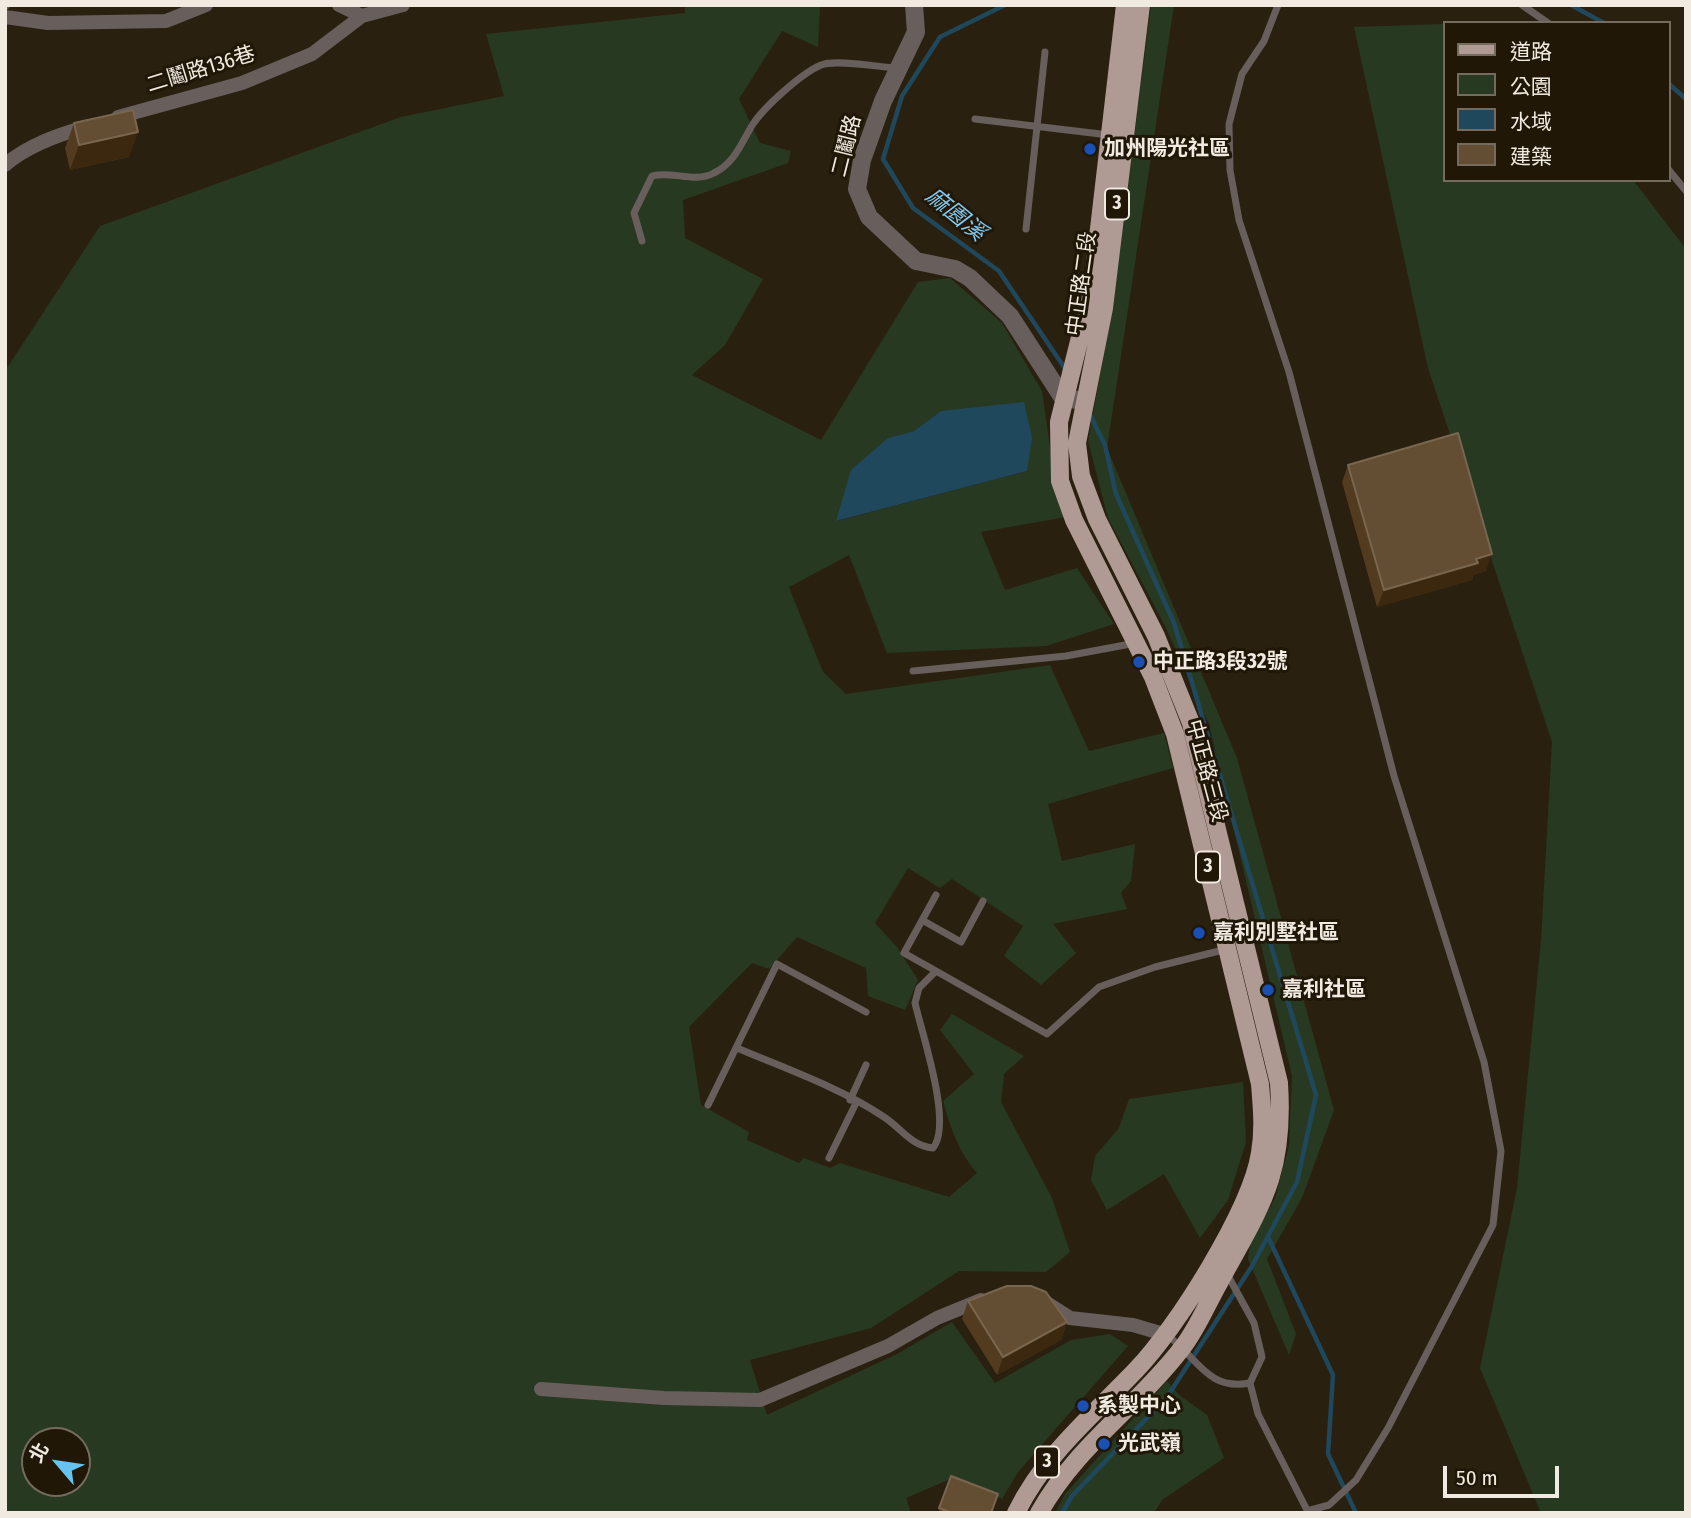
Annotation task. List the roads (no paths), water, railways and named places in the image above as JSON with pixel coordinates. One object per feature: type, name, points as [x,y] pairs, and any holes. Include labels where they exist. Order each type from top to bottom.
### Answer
[{"type":"main road","name":"中正路二段","points":[[1063,398],[1093,289],[1125,5]]},
{"type":"main road","name":"中正路二段","points":[[1085,401],[1104,308],[1141,5]]},
{"type":"main road","name":"中正路三段","points":[[1039,1513],[1059,1479],[1080,1453],[1183,1347],[1250,1187],[1260,1156],[1264,1126],[1260,1084],[1175,734],[1137,642],[1074,520],[1060,481],[1059,422],[1063,398]]},
{"type":"main road","name":"中正路三段","points":[[1016,1513],[1048,1460],[1167,1335],[1266,1197],[1278,1160],[1281,1122],[1279,1083],[1191,723],[1156,636],[1097,519],[1081,476],[1077,443],[1085,401]]},
{"type":"street","points":[[5,17],[48,23],[166,21],[206,5]]},
{"type":"street","points":[[339,5],[362,16]]},
{"type":"street","name":"二鬮路136巷","points":[[5,165],[14,157],[59,135],[242,83],[312,54],[362,16],[404,5]]},
{"type":"street","name":"二鬮路","points":[[914,5],[916,32],[883,101],[862,160],[857,189],[869,217],[916,261],[955,269],[970,278],[1010,316],[1063,398]]},
{"type":"street","points":[[1063,398],[1085,401]]},
{"type":"street","points":[[541,1389],[664,1398],[760,1400],[888,1346],[937,1318],[998,1293]]},
{"type":"street","points":[[1036,1296],[1070,1318],[1133,1325],[1167,1335]]},
{"type":"lane","points":[[1219,1265],[1254,1323],[1262,1357],[1250,1383],[1258,1414],[1307,1512],[1329,1505],[1356,1480],[1388,1428],[1493,1225],[1501,1152],[1484,1062],[1394,776],[1289,372],[1239,220],[1230,170],[1229,124],[1242,74],[1264,41],[1278,5]]},
{"type":"lane","points":[[1522,5],[1545,21]]},
{"type":"lane","points":[[1026,229],[1045,52]]},
{"type":"lane","points":[[642,241],[635,213],[652,176],[667,172],[686,178],[713,174],[733,159],[754,122],[779,97],[822,64],[900,68]]},
{"type":"lane","points":[[975,119],[1110,136]]},
{"type":"lane","points":[[1670,171],[1686,191]]},
{"type":"lane","points":[[913,671],[1066,656],[1137,642]]},
{"type":"lane","points":[[936,895],[904,953],[1046,1034],[1099,987],[1155,967],[1228,948]]},
{"type":"lane","points":[[922,920],[961,942],[983,901]]},
{"type":"lane","points":[[708,1105],[777,964],[866,1012]]},
{"type":"lane","points":[[737,1048],[853,1101],[884,1117],[922,1147],[933,1148],[941,1132],[939,1105],[915,1003],[919,988],[936,971]]},
{"type":"lane","points":[[829,1158],[866,1065]]},
{"type":"lane","points":[[1167,1335],[1183,1347],[1210,1377],[1230,1387],[1250,1383]]},
{"type":"water","points":[[1024,402],[1032,438],[1027,471],[836,521],[851,470],[888,438],[914,431],[941,411]]},
{"type":"waterway","name":"麻園溪","points":[[1005,5],[940,37],[902,96],[883,159],[913,208],[999,271],[1066,370]]},
{"type":"waterway","points":[[1571,5],[1600,21]]},
{"type":"waterway","points":[[1670,85],[1686,99]]},
{"type":"waterway","points":[[1062,1513],[1072,1496],[1167,1397],[1252,1266],[1297,1182],[1316,1095],[1174,623],[1116,494],[1105,445],[1090,415]]},
{"type":"waterway","points":[[1268,1237],[1333,1375],[1328,1454],[1356,1513]]},
{"type":"place","name":"加州陽光社區","points":[[1090,149]]},
{"type":"place","name":"中正路3段32號","points":[[1139,662]]},
{"type":"place","name":"嘉利別墅社區","points":[[1199,933]]},
{"type":"place","name":"嘉利社區","points":[[1268,990]]},
{"type":"place","name":"系製中心","points":[[1083,1406]]},
{"type":"place","name":"光武嶺","points":[[1104,1444]]}]
